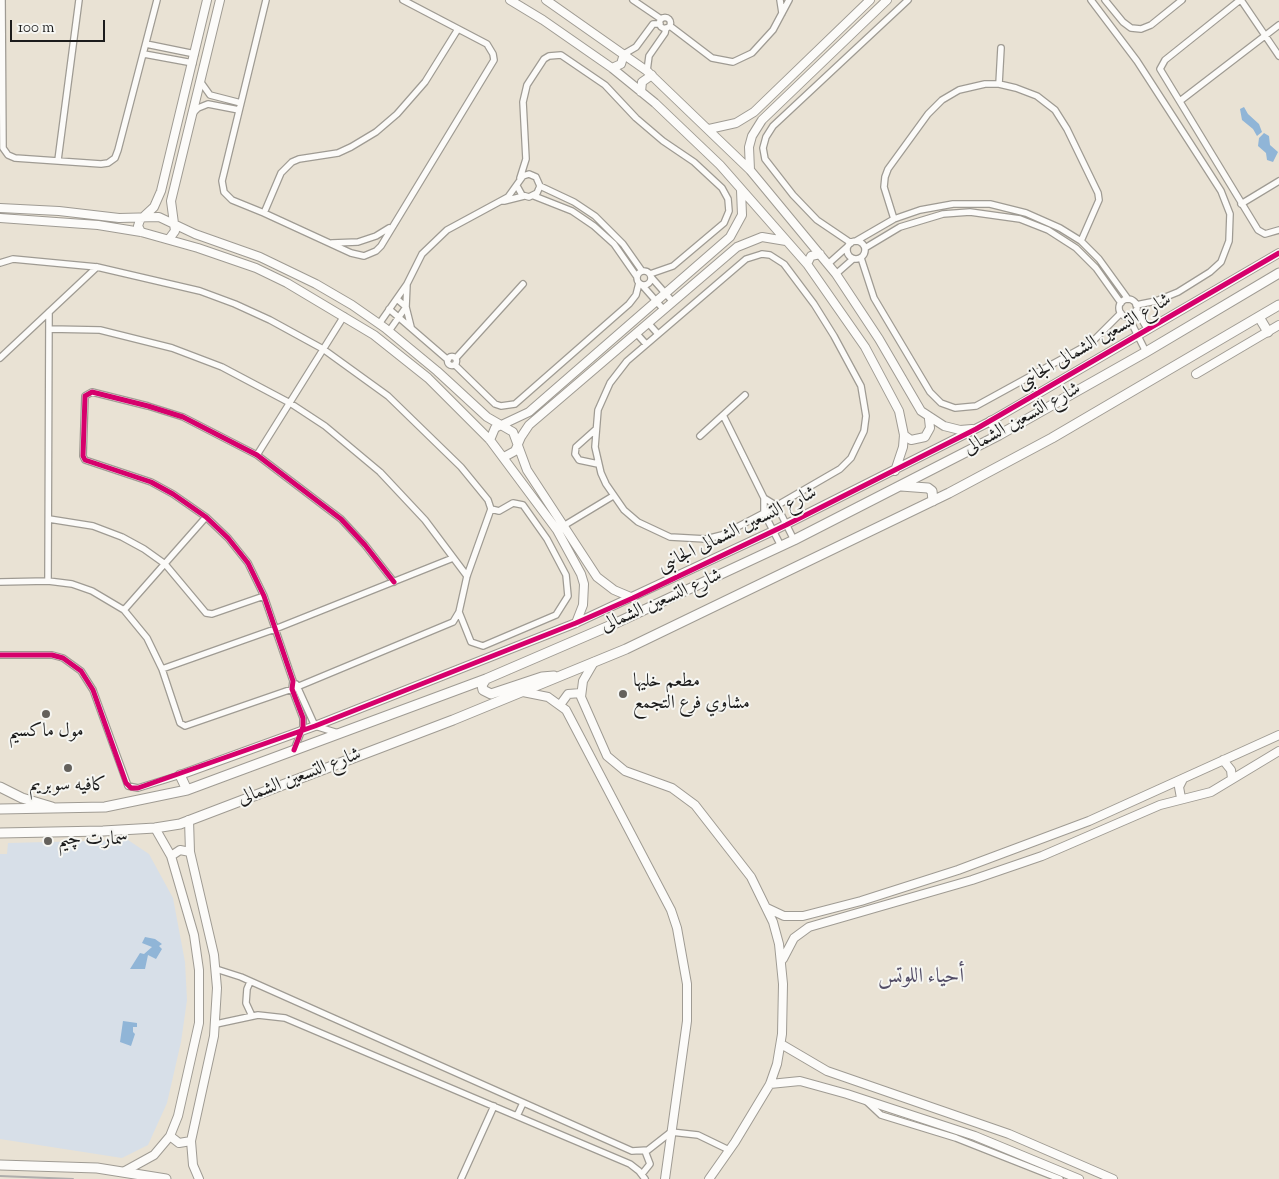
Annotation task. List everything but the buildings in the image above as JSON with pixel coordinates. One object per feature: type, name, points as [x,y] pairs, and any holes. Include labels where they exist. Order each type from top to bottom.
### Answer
[{"type":"main road","name":"شارع التسعين الشمالى","points":[[0,809],[105,807],[187,790],[486,679],[616,623],[794,540],[999,434],[1146,352],[1279,273]]},
{"type":"main road","name":"شارع التسعين الشمالى","points":[[0,833],[155,828],[189,820],[453,720],[558,677],[732,599],[933,501],[1061,433],[1279,305]]},
{"type":"main road","points":[[1259,317],[1268,332]]},
{"type":"main road","points":[[991,421],[999,434]]},
{"type":"main road","points":[[898,486],[928,488],[934,496],[933,501]]},
{"type":"main road","points":[[486,679],[483,682],[483,690],[492,694],[542,677],[558,677]]},
{"type":"main road","points":[[180,774],[187,790]]},
{"type":"main road","points":[[0,787],[22,798],[61,809]]},
{"type":"main road","points":[[0,1165],[70,1166],[125,1171],[166,1179]]},
{"type":"street","points":[[2,0],[0,35],[3,148],[8,155],[16,158],[101,164],[108,164],[114,158],[144,54],[157,0]]},
{"type":"street","points":[[58,160],[79,0]]},
{"type":"street","points":[[141,232],[139,223],[154,207],[161,191],[207,0]]},
{"type":"street","points":[[169,239],[174,234],[170,201],[220,0]]},
{"type":"street","points":[[266,0],[222,187],[227,197],[357,256],[371,254],[381,246],[492,65],[493,54],[491,48],[408,1]]},
{"type":"street","points":[[510,0],[543,20],[612,68],[641,92],[720,165],[807,264],[865,348],[899,411],[904,435],[900,459],[894,470]]},
{"type":"street","points":[[546,0],[554,3],[649,73],[750,170],[838,277],[879,339],[914,403],[929,419],[944,426],[960,430],[976,429]]},
{"type":"street","points":[[633,0],[712,58],[732,62],[752,53],[773,30],[789,0]]},
{"type":"street","points":[[780,0],[782,14]]},
{"type":"street","points":[[708,128],[736,123],[748,116],[870,0]]},
{"type":"street","points":[[750,170],[749,147],[757,126],[887,0]]},
{"type":"street","points":[[865,248],[862,258],[874,298],[930,392],[941,403],[955,408],[976,406],[1080,349],[1095,339],[1121,313],[1121,303],[1096,268],[1076,248],[1048,230],[1020,219],[970,212],[942,214],[900,228],[865,248],[851,244],[817,220],[793,195],[765,159],[764,143],[773,126],[908,0]]},
{"type":"street","points":[[1091,0],[1137,61],[1221,191],[1230,214],[1229,241],[1221,262],[1210,272],[1178,292],[1136,308],[1128,316]]},
{"type":"street","points":[[1105,0],[1123,22],[1132,28],[1141,29],[1151,25],[1182,0]]},
{"type":"street","points":[[1279,56],[1240,0],[1161,64],[1163,74],[1258,230],[1265,234],[1279,230]]},
{"type":"street","points":[[612,68],[621,64],[624,54],[636,47],[653,24],[669,18],[665,33],[649,56],[649,73],[642,82],[641,92]]},
{"type":"street","points":[[1180,101],[1279,24]]},
{"type":"street","points":[[264,213],[281,173],[292,162],[298,159],[338,153],[376,132],[397,114],[425,82],[458,29]]},
{"type":"street","points":[[146,44],[195,54]]},
{"type":"street","points":[[998,84],[1001,48]]},
{"type":"street","points":[[144,54],[193,63]]},
{"type":"street","points":[[379,324],[407,284],[422,254],[438,237],[502,201],[517,186],[526,159],[524,94],[540,64],[549,56],[555,54],[567,57],[605,85],[636,118],[663,141],[694,162],[725,194],[729,205],[724,223],[673,266],[651,276],[648,284],[639,282]]},
{"type":"street","points":[[200,82],[210,95],[241,103]]},
{"type":"street","points":[[894,219],[884,187],[884,178],[888,169],[928,114],[942,100],[959,90],[985,84],[998,84],[1037,96],[1054,110],[1067,129],[1098,193],[1099,200],[1081,241]]},
{"type":"street","points":[[192,115],[198,108],[208,104],[239,110]]},
{"type":"street","points":[[748,116],[757,126]]},
{"type":"street","points":[[526,159],[540,186],[574,202],[600,221],[623,244],[642,271],[651,276],[673,302]]},
{"type":"street","points":[[520,178],[526,175],[533,175]]},
{"type":"street","points":[[1241,204],[1279,181]]},
{"type":"street","points":[[517,186],[525,196]]},
{"type":"street","points":[[534,196],[540,186]]},
{"type":"street","points":[[490,440],[492,432],[529,412],[730,237],[738,227],[742,215],[742,190]]},
{"type":"street","points":[[502,201],[534,196],[572,211],[594,226],[614,244],[639,282],[664,310]]},
{"type":"street","points":[[828,264],[851,244],[894,219],[920,210],[953,204],[990,204],[1026,213],[1060,228],[1081,241],[1099,259],[1136,308],[1148,330]]},
{"type":"street","points":[[0,208],[142,218],[159,217],[292,272],[316,284],[389,331],[437,371],[487,418],[513,432],[527,470],[565,525],[591,568],[605,584],[633,598]]},
{"type":"street","points":[[0,218],[98,225],[169,239],[256,268],[310,294],[374,335],[428,378],[490,440],[556,530],[581,574],[584,594],[583,605],[576,623]]},
{"type":"street","points":[[328,243],[348,244],[367,240],[393,226]]},
{"type":"street","points":[[504,457],[515,451],[529,425],[737,247],[749,240],[768,238],[787,242]]},
{"type":"street","points":[[851,244],[848,256],[853,259],[862,258]]},
{"type":"street","name":"شارع التسعين الشمالى الجانبى","points":[[180,774],[315,726],[576,623],[633,598],[786,525],[991,421],[1138,337],[1279,253]]},
{"type":"street","points":[[762,254],[778,258],[814,304],[861,386],[866,416],[864,431],[855,452],[840,469],[777,506],[722,535],[706,539],[688,540],[670,537],[638,522],[613,496],[598,464],[594,430],[598,410],[610,383],[627,361],[658,334],[746,259],[762,254]]},
{"type":"street","points":[[807,264],[811,256],[820,254]]},
{"type":"street","points":[[0,263],[13,259],[97,267],[176,284],[235,304],[323,349],[388,396],[429,433],[488,500],[491,509],[466,576],[459,612],[448,626],[295,688],[183,726],[180,723],[162,669],[147,638],[124,610],[92,590],[72,584],[48,581],[0,582]]},
{"type":"street","points":[[828,293],[837,289],[838,277],[853,259]]},
{"type":"street","points":[[0,358],[97,267]]},
{"type":"street","points":[[389,309],[448,360],[449,365],[455,365],[495,404],[501,406],[515,404],[629,304],[636,295],[642,271]]},
{"type":"street","points":[[407,284],[406,307],[411,327]]},
{"type":"street","points":[[455,365],[456,358],[523,284]]},
{"type":"street","points":[[397,298],[406,307]]},
{"type":"street","points":[[1121,303],[1128,299]]},
{"type":"street","points":[[389,331],[406,307]]},
{"type":"street","points":[[48,581],[49,312]]},
{"type":"street","points":[[1121,313],[1128,316],[1146,352]]},
{"type":"street","points":[[257,455],[344,316]]},
{"type":"street","points":[[649,324],[658,334]]},
{"type":"street","points":[[1196,374],[1279,325]]},
{"type":"street","points":[[49,329],[100,330],[172,348],[229,370],[290,403],[325,426],[380,472],[425,520],[466,576]]},
{"type":"street","points":[[637,334],[646,344]]},
{"type":"street","points":[[448,360],[450,357],[456,358]]},
{"type":"street","points":[[294,750],[302,730],[302,718],[295,688],[264,596],[248,563],[228,538],[206,517],[173,494],[151,482],[85,460],[83,447],[84,398],[86,394],[92,392],[183,417],[257,455],[341,520],[365,545],[394,582]]},
{"type":"street","points":[[700,436],[745,395]]},
{"type":"street","points":[[723,415],[764,498],[764,513],[781,546]]},
{"type":"street","points":[[904,435],[916,441],[925,437],[930,428],[929,419]]},
{"type":"street","points":[[594,430],[576,446],[575,454],[579,460],[598,464]]},
{"type":"street","points":[[565,525],[613,496]]},
{"type":"street","points":[[764,498],[777,506],[794,540]]},
{"type":"street","points":[[459,612],[471,642],[483,646],[556,615],[564,606],[568,596],[566,575],[547,539],[523,505],[513,503],[499,511],[491,509]]},
{"type":"street","points":[[124,610],[206,517]]},
{"type":"street","points":[[49,519],[93,526],[122,537],[165,564],[206,614],[212,614],[264,596]]},
{"type":"street","points":[[162,669],[275,629],[453,558]]},
{"type":"street","points":[[581,574],[591,568]]},
{"type":"street","points":[[0,655],[52,655],[73,664],[81,671],[93,690],[126,783],[131,788],[138,788],[180,774]]},
{"type":"street","points":[[594,662],[583,680],[581,693],[583,705],[611,761],[625,771],[672,788],[695,805],[751,877],[767,908],[776,933],[782,963],[781,1044],[770,1084],[729,1150],[708,1179]]},
{"type":"street","points":[[295,688],[315,726],[339,734]]},
{"type":"street","points":[[521,692],[542,695],[560,705],[571,719],[667,902],[677,928],[684,965],[687,1021],[666,1179]]},
{"type":"street","points":[[560,705],[568,694],[581,693]]},
{"type":"street","points":[[767,908],[784,916],[803,916],[893,891],[1056,834],[1279,735]]},
{"type":"street","points":[[782,963],[788,946],[801,932],[809,927],[1007,869],[1160,804],[1181,798],[1204,795],[1279,751]]},
{"type":"street","points":[[1223,760],[1231,770],[1232,779]]},
{"type":"street","points":[[1181,798],[1178,791],[1183,779]]},
{"type":"street","points":[[189,820],[190,852],[216,969],[216,1024],[191,1141],[193,1165],[199,1179]]},
{"type":"street","points":[[125,1171],[154,1155],[170,1136],[178,1116],[199,1023],[199,970],[194,935],[171,856],[155,828]]},
{"type":"street","points":[[171,856],[180,850],[190,852]]},
{"type":"street","points":[[216,969],[250,982],[632,1151],[645,1151],[654,1146],[665,1134],[673,1132],[698,1136],[729,1150]]},
{"type":"street","points":[[250,982],[246,1003],[252,1016]]},
{"type":"street","points":[[216,1024],[265,1014],[286,1018],[630,1164],[643,1177],[650,1164],[645,1151]]},
{"type":"street","points":[[781,1044],[827,1071],[1009,1134],[1113,1179]]},
{"type":"street","points":[[770,1084],[785,1081],[807,1082],[975,1136],[1079,1179]]},
{"type":"street","points":[[865,1100],[881,1115],[965,1141],[1060,1179]]},
{"type":"street","points":[[517,1116],[523,1103]]},
{"type":"street","points":[[461,1179],[494,1106]]},
{"type":"street","points":[[170,1136],[179,1143],[191,1141]]},
{"type":"shaded area","points":[[128,840],[149,854],[173,898],[185,962],[187,1000],[181,1042],[167,1103],[148,1145],[122,1158],[0,1139],[0,854],[7,854],[8,843]]},
{"type":"water","points":[[1244,107],[1248,114],[1259,124],[1262,132],[1257,136],[1253,129],[1242,120],[1240,109]]},
{"type":"water","points":[[1264,133],[1269,136],[1270,145],[1278,152],[1273,162],[1267,160],[1266,153],[1258,146],[1259,138]]},
{"type":"water","points":[[145,937],[155,939],[162,944],[159,946],[162,949],[156,959],[148,955],[145,969],[130,969],[140,953],[144,954],[152,947],[142,943]]},
{"type":"water","points":[[123,1021],[137,1023],[137,1027],[133,1027],[135,1034],[131,1046],[120,1042]]},
{"type":"railway","points":[[0,1176],[73,1179]]},
{"type":"cycle path","points":[[0,655],[52,655],[63,658],[81,671],[93,690],[126,783],[131,788],[138,788],[315,726],[576,623],[633,598],[786,525],[976,429],[1279,253]]},
{"type":"cycle path","points":[[294,750],[303,727],[303,718],[292,689],[293,681],[264,596],[248,563],[228,538],[206,517],[173,494],[151,482],[85,460],[83,456],[85,396],[92,392],[183,417],[257,455],[341,519],[365,545],[394,582]]},
{"type":"place","name":"مطعم خليها مشاوي فرع التجمع","points":[[623,694]]},
{"type":"place","name":"مول ماكسيم","points":[[46,714]]},
{"type":"place","name":"كافيه سوبريم","points":[[68,768]]},
{"type":"place","name":"سمارت چيم","points":[[48,841]]},
{"type":"district","name":"أحياء اللوتس","points":[[921,978]]}]
